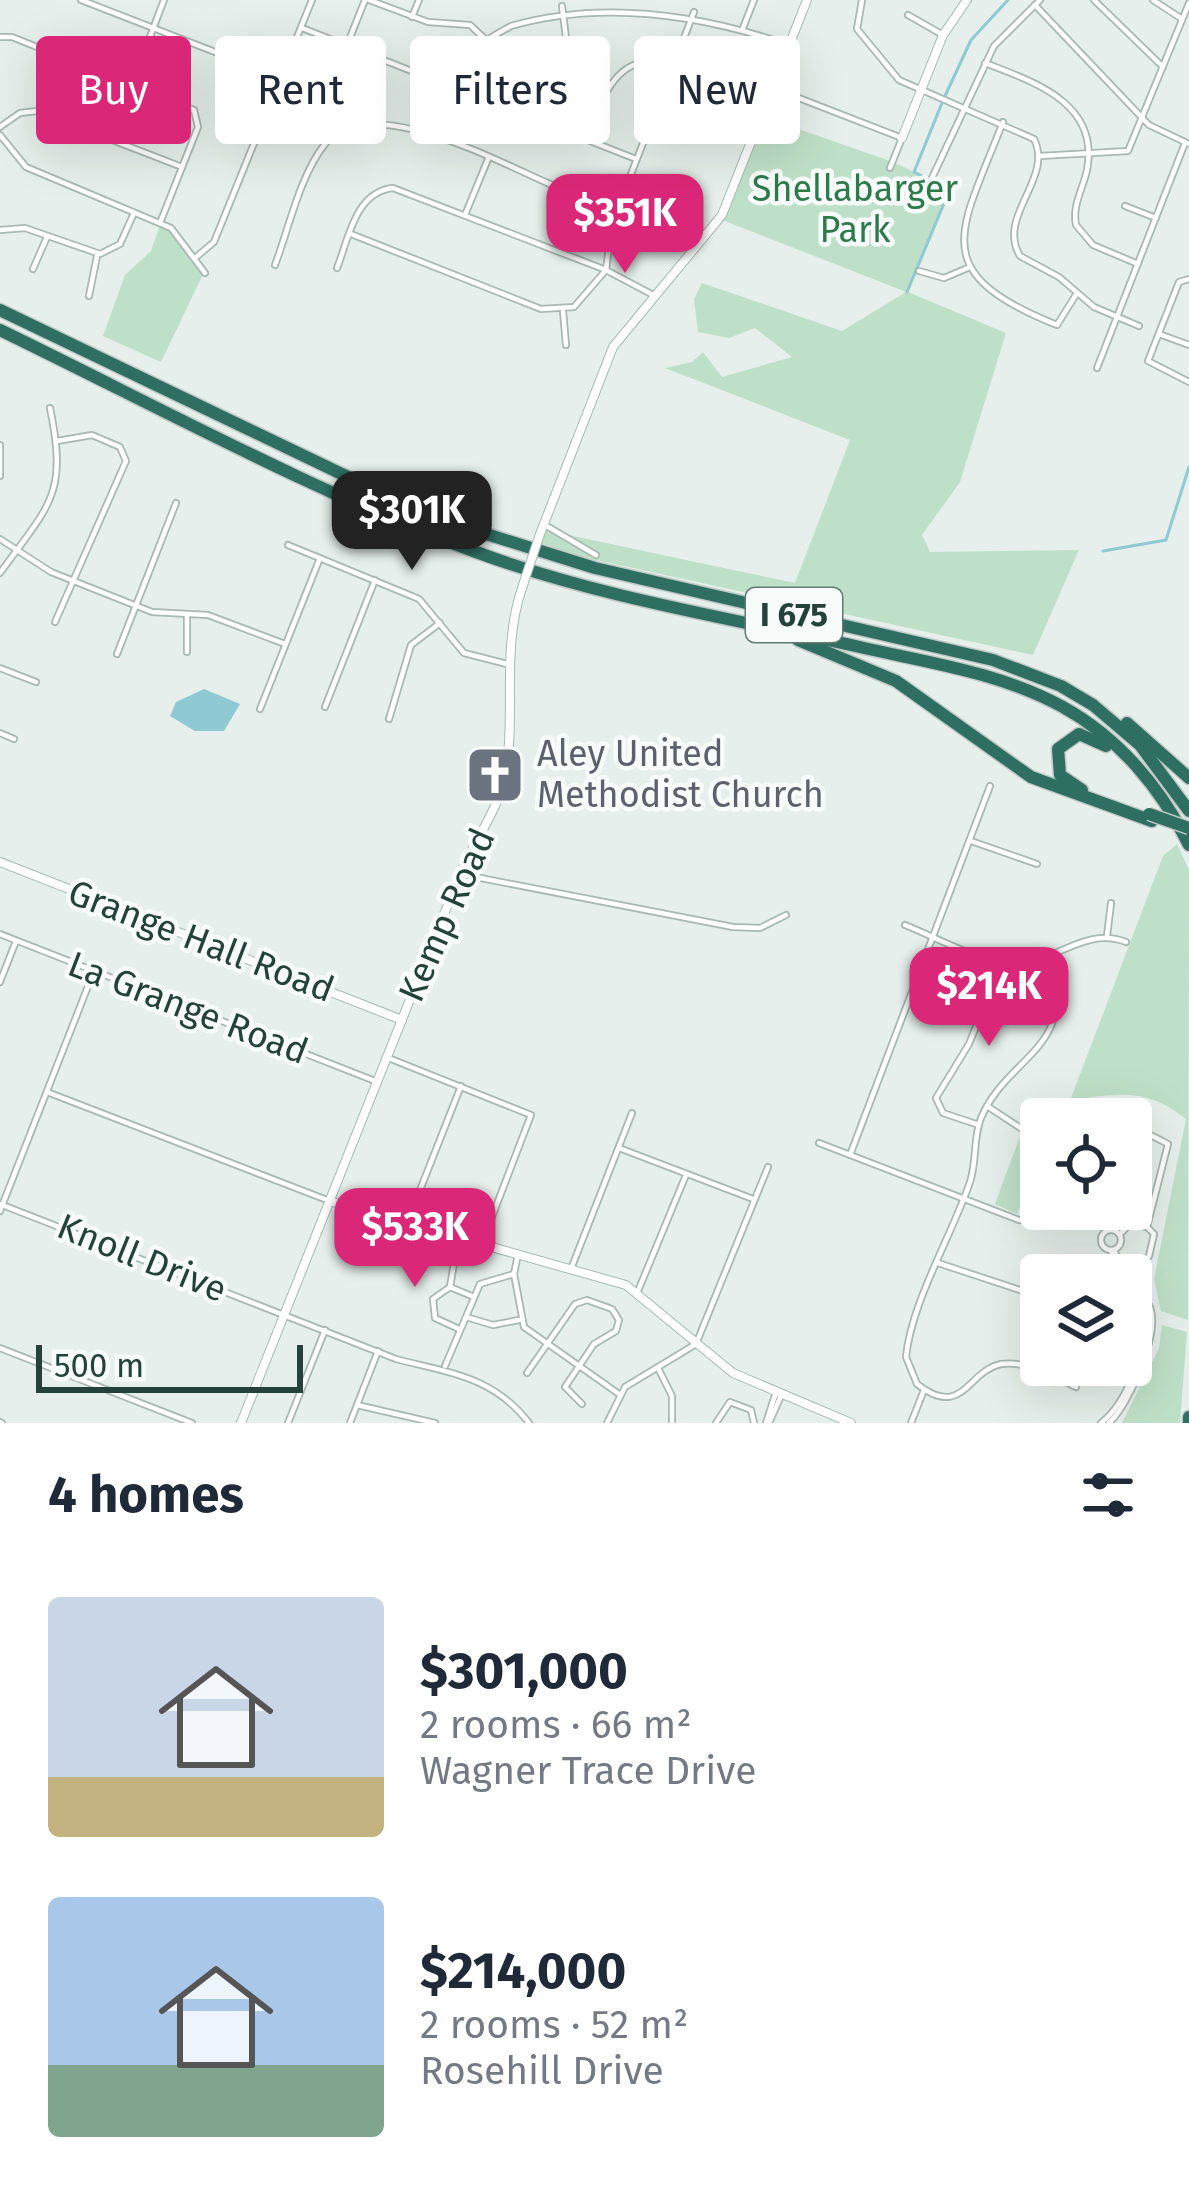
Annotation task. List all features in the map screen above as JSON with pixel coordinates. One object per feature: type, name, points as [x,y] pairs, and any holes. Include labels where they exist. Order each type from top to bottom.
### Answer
[{"type":"highway","name":"I 675","points":[[0,310],[396,500],[467,528],[595,568],[993,660],[1093,705],[1140,746],[1189,812]]},
{"type":"highway","name":"I 675","points":[[0,330],[432,535],[576,582],[961,669],[1032,692],[1064,708],[1123,751],[1156,791],[1189,845]]},
{"type":"highway","points":[[705,612],[873,668],[1031,777],[1189,831]]},
{"type":"highway","points":[[926,644],[996,656],[1066,682],[1117,714],[1189,778]]},
{"type":"highway","points":[[1150,818],[1068,783],[1055,765],[1060,744],[1083,734],[1112,752],[1159,802],[1189,856]]},
{"type":"main road","name":"Kemp Road","points":[[793,36],[807,0]]},
{"type":"main road","points":[[902,138],[943,35],[967,0]]},
{"type":"main road","name":"Kemp Road","points":[[241,1423],[460,874],[504,779],[507,664],[522,588],[613,347],[720,219],[750,144]]},
{"type":"main road","name":"Grange Hall Road","points":[[0,862],[402,1020]]},
{"type":"main road","points":[[329,1201],[638,1291],[733,1373],[851,1423]]},
{"type":"street","points":[[81,0],[215,52]]},
{"type":"street","points":[[150,36],[164,0]]},
{"type":"street","points":[[299,36],[312,0]]},
{"type":"street","points":[[351,36],[367,0],[412,17],[470,25],[482,36]]},
{"type":"street","points":[[412,17],[419,0]]},
{"type":"street","points":[[743,29],[754,0]]},
{"type":"street","points":[[862,0],[856,20],[859,33],[895,76],[1031,136],[1040,156],[1013,228],[1013,243],[1023,259],[1139,326]]},
{"type":"street","points":[[1094,0],[1163,67]]},
{"type":"street","points":[[1153,0],[1182,19]]},
{"type":"street","points":[[493,36],[538,11],[592,2]]},
{"type":"street","points":[[931,180],[985,63],[1004,33],[1038,2],[1143,119],[1187,144],[1097,368]]},
{"type":"street","points":[[1040,156],[1128,152],[1189,3]]},
{"type":"street","points":[[670,4],[763,36]]},
{"type":"street","points":[[562,6],[565,36]]},
{"type":"street","points":[[685,36],[694,13]]},
{"type":"street","points":[[908,15],[943,35]]},
{"type":"street","points":[[302,28],[323,36]]},
{"type":"street","points":[[0,37],[36,50]]},
{"type":"street","points":[[985,63],[1060,96],[1082,124],[1088,156],[1075,223]]},
{"type":"street","points":[[610,89],[634,65]]},
{"type":"street","points":[[800,99],[902,138],[890,168]]},
{"type":"street","points":[[191,107],[199,123],[191,144]]},
{"type":"street","points":[[182,167],[37,111],[20,113],[0,131],[9,148],[32,170],[179,234],[205,273]]},
{"type":"street","points":[[1003,122],[966,218],[970,267],[1000,302],[1060,325],[1077,293]]},
{"type":"street","points":[[160,223],[191,144]]},
{"type":"street","points":[[194,258],[214,242],[252,144]]},
{"type":"street","points":[[275,265],[320,152],[328,144]]},
{"type":"street","points":[[449,144],[559,188]]},
{"type":"street","points":[[598,144],[636,159]]},
{"type":"street","points":[[351,234],[541,309],[563,310],[584,299],[606,270],[615,214],[642,144]]},
{"type":"street","points":[[0,154],[9,148]]},
{"type":"street","points":[[466,215],[488,159]]},
{"type":"street","points":[[337,268],[363,204],[374,192],[402,190],[606,270],[655,296]]},
{"type":"street","points":[[1125,206],[1156,218]]},
{"type":"street","points":[[0,230],[20,228],[97,255],[119,244],[134,212]]},
{"type":"street","points":[[615,214],[654,234]]},
{"type":"street","points":[[1065,225],[1075,223]]},
{"type":"street","points":[[1075,223],[1093,245],[1138,264]]},
{"type":"street","points":[[33,269],[46,237]]},
{"type":"street","points":[[89,296],[97,255]]},
{"type":"street","points":[[919,271],[940,278],[970,267]]},
{"type":"street","points":[[1189,279],[1179,282],[1149,364],[1189,382]]},
{"type":"street","points":[[563,310],[566,345]]},
{"type":"street","points":[[1159,334],[1189,345]]},
{"type":"street","points":[[0,573],[57,489],[57,441],[50,408]]},
{"type":"street","points":[[55,622],[126,459],[120,447],[96,435],[57,441]]},
{"type":"street","points":[[0,445],[0,476]]},
{"type":"street","points":[[117,654],[176,502]]},
{"type":"street","points":[[542,529],[596,555]]},
{"type":"street","points":[[0,539],[75,582],[136,606],[208,615],[285,644]]},
{"type":"street","points":[[288,545],[419,599],[464,653],[507,664]]},
{"type":"street","points":[[260,709],[320,558]]},
{"type":"street","points":[[325,707],[375,580]]},
{"type":"street","points":[[187,616],[188,652]]},
{"type":"street","points":[[389,719],[411,645],[440,622]]},
{"type":"street","points":[[0,668],[36,682]]},
{"type":"street","points":[[0,734],[14,739]]},
{"type":"street","points":[[850,1155],[990,786]]},
{"type":"street","points":[[971,841],[1037,864]]},
{"type":"street","points":[[460,874],[733,927],[760,928],[786,915]]},
{"type":"street","points":[[1107,936],[1111,903]]},
{"type":"street","points":[[905,925],[1002,962],[1048,957],[1107,936],[1126,942]]},
{"type":"street","name":"La Grange Road","points":[[0,934],[377,1081]]},
{"type":"street","points":[[0,982],[16,940]]},
{"type":"street","points":[[1020,1366],[1001,1364],[962,1394],[942,1396],[924,1390],[911,1376],[906,1351],[964,1199],[987,1106],[1036,1052],[1048,1028],[1058,992],[1048,957]]},
{"type":"street","points":[[979,1125],[941,1112],[936,1096],[969,1044],[1002,962]]},
{"type":"street","points":[[1,1206],[94,970]]},
{"type":"street","points":[[386,1057],[529,1112],[531,1120],[482,1244]]},
{"type":"street","points":[[407,1223],[461,1086]]},
{"type":"street","points":[[46,1092],[329,1201]]},
{"type":"street","points":[[987,1106],[1020,1128]]},
{"type":"street","points":[[571,1268],[632,1113]]},
{"type":"street","points":[[1152,1136],[1168,1144],[1152,1207]]},
{"type":"street","points":[[819,1143],[1019,1220]]},
{"type":"street","points":[[619,1148],[754,1200]]},
{"type":"street","points":[[607,1423],[619,1394],[696,1344],[768,1167]]},
{"type":"street","points":[[638,1291],[686,1174]]},
{"type":"street","name":"Knoll Drive","points":[[1,1206],[378,1351],[444,1367],[492,1388],[529,1423]]},
{"type":"street","points":[[1107,1230],[1101,1241],[1113,1249]]},
{"type":"street","points":[[1110,1230],[1120,1234]]},
{"type":"street","points":[[1114,1254],[1124,1230]]},
{"type":"street","points":[[450,1287],[456,1251]]},
{"type":"street","points":[[518,1254],[514,1274],[520,1319],[546,1345],[619,1394]]},
{"type":"street","points":[[938,1263],[1020,1291]]},
{"type":"street","points":[[444,1367],[474,1297],[489,1276],[514,1274]]},
{"type":"street","points":[[450,1287],[474,1297]]},
{"type":"street","points":[[450,1287],[436,1295],[431,1311],[459,1329]]},
{"type":"street","points":[[527,1373],[577,1302],[610,1307],[619,1317],[618,1328],[597,1341],[565,1390],[582,1404]]},
{"type":"street","points":[[466,1317],[493,1324],[520,1319]]},
{"type":"street","points":[[288,1423],[325,1330]]},
{"type":"street","points":[[0,1348],[192,1423]]},
{"type":"street","points":[[350,1423],[378,1351]]},
{"type":"street","points":[[658,1368],[672,1396],[672,1423]]},
{"type":"street","points":[[1105,1423],[1134,1386]]},
{"type":"street","points":[[911,1423],[924,1390]]},
{"type":"street","points":[[767,1423],[779,1394]]},
{"type":"street","points":[[716,1423],[730,1402],[752,1410],[754,1423]]},
{"type":"street","points":[[357,1405],[435,1423]]},
{"type":"green space","name":"Shellabarger Park","points":[[800,130],[893,162],[950,189],[908,292],[1006,333],[960,482],[922,535],[930,552],[1079,550],[1033,655],[541,548],[545,530],[795,583],[850,440],[665,368],[692,362],[703,352],[722,377],[792,357],[755,328],[729,338],[698,332],[694,299],[702,283],[842,331],[906,292],[720,219],[750,144],[800,144]]},
{"type":"green space","points":[[160,225],[174,232],[203,274],[161,362],[103,336],[125,275],[151,251]]},
{"type":"green space","points":[[1177,844],[1189,870],[1188,1320],[1161,1311],[1154,1279],[1186,1119],[1152,1098],[1071,1098],[1163,856]]},
{"type":"green space","points":[[1019,1139],[1020,1206],[1017,1214],[995,1204]]},
{"type":"green space","points":[[1162,1325],[1187,1332],[1180,1423],[1122,1423],[1140,1386],[1152,1386],[1152,1362]]},
{"type":"water","points":[[204,689],[240,704],[224,731],[195,731],[170,716],[176,702]]},
{"type":"waterway","points":[[945,96],[971,40],[1008,0]]},
{"type":"waterway","points":[[907,292],[950,189],[914,172],[942,103]]},
{"type":"waterway","points":[[1103,551],[1166,540],[1189,467]]},
{"type":"place","name":"Aley United Methodist Church","points":[[495,775]]}]
